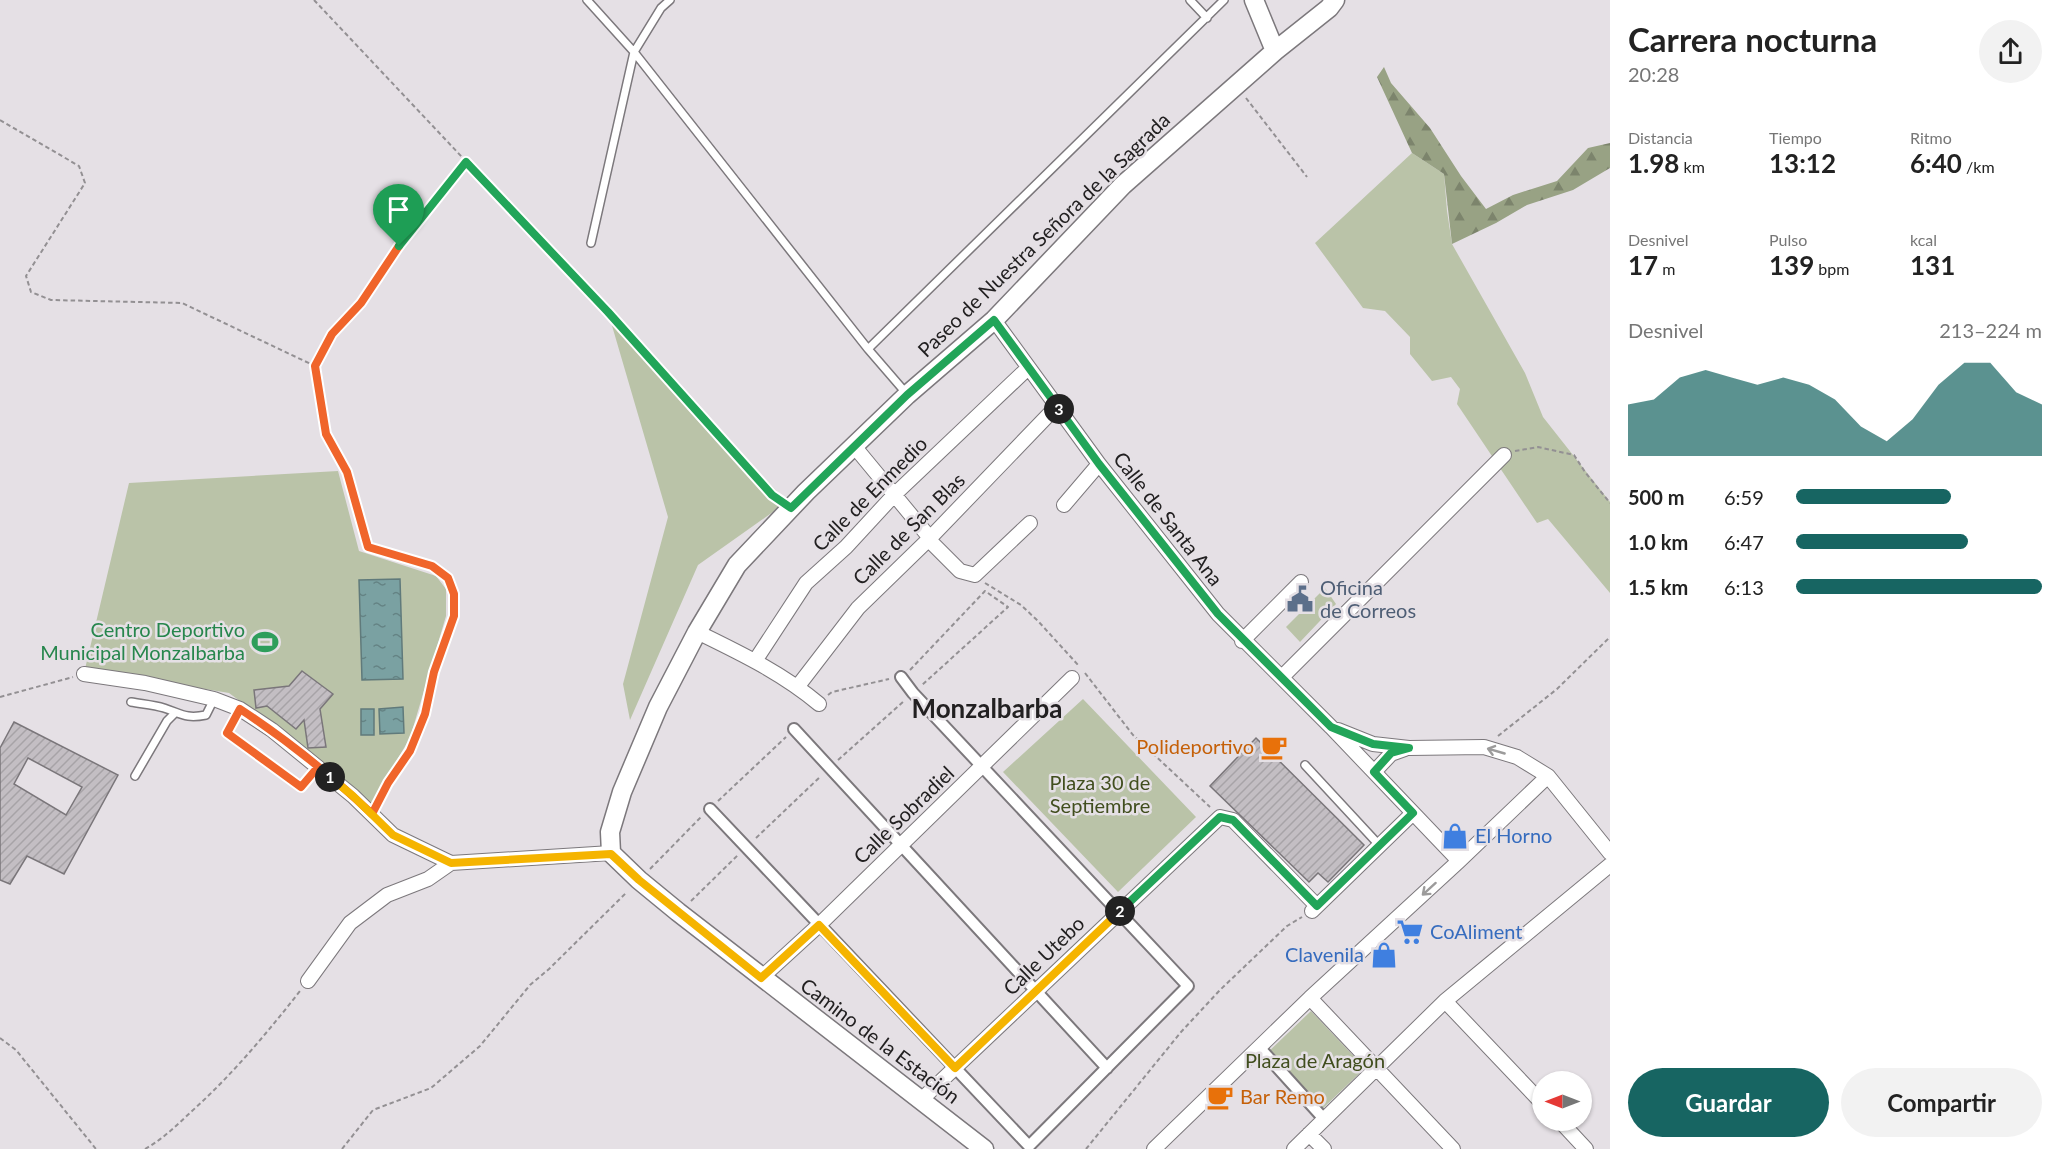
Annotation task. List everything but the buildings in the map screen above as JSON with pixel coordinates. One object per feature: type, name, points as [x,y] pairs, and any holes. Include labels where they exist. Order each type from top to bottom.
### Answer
[{"type":"street","points":[[1254,0],[1275,51]]},
{"type":"street","name":"Paseo de Nuestra Señora de la Sagrada","points":[[611,854],[610,832],[622,792],[658,707],[697,632],[737,565],[791,508],[907,395],[994,320],[1123,184],[1275,51],[1329,8],[1335,0]]},
{"type":"street","name":"Calle de Santa Ana","points":[[994,320],[1099,464],[1218,614],[1242,641],[1282,677],[1331,727],[1459,861]]},
{"type":"street","name":"Calle de Enmedio","points":[[755,661],[806,583],[846,547],[894,495],[1028,368]]},
{"type":"street","name":"Calle de San Blas","points":[[798,686],[858,608],[1057,406]]},
{"type":"street","points":[[854,446],[929,538],[960,571],[975,575],[1030,523]]},
{"type":"street","points":[[1282,677],[1504,455]]},
{"type":"street","points":[[1064,505],[1099,464]]},
{"type":"street","points":[[1242,641],[1301,582]]},
{"type":"street","points":[[697,632],[798,686],[819,704]]},
{"type":"street","points":[[84,674],[145,683],[214,699],[240,709],[272,730],[318,767],[393,835],[451,863],[611,854]]},
{"type":"street","points":[[710,809],[1028,1147],[1188,986],[913,693],[901,676]]},
{"type":"street","name":"Calle Sobradiel","points":[[761,978],[819,925],[1072,678]]},
{"type":"street","points":[[1331,727],[1373,744],[1409,748],[1484,747],[1518,757],[1548,776],[1610,853]]},
{"type":"street","points":[[794,729],[1107,1068]]},
{"type":"street","points":[[1374,772],[1391,753],[1409,748]]},
{"type":"street","points":[[1154,1149],[1310,998],[1548,776]]},
{"type":"street","points":[[1220,817],[1233,820],[1314,909],[1413,813]]},
{"type":"street","name":"Calle Utebo","points":[[921,1100],[1220,817]]},
{"type":"street","name":"Camino de la Estación","points":[[611,854],[639,880],[761,978],[984,1149]]},
{"type":"street","points":[[308,981],[350,923],[387,895],[428,879],[451,863]]},
{"type":"street","points":[[1294,1149],[1445,1001],[1610,865]]},
{"type":"street","points":[[1310,998],[1453,1149]]},
{"type":"street","points":[[1445,1001],[1532,1092]]},
{"type":"street","points":[[1259,1047],[1324,1119]]},
{"type":"street","points":[[1569,1131],[1586,1149]]},
{"type":"street","points":[[1310,1134],[1324,1149]]},
{"type":"lane","points":[[587,0],[634,52],[868,349],[907,395]]},
{"type":"lane","points":[[591,243],[634,52],[661,8],[670,0]]},
{"type":"lane","points":[[1190,0],[1208,18]]},
{"type":"lane","points":[[868,349],[1224,0]]},
{"type":"lane","points":[[131,702],[164,708],[185,717],[194,717],[206,715],[214,699]]},
{"type":"lane","points":[[240,709],[227,733],[301,787],[318,767]]},
{"type":"lane","points":[[135,776],[167,721],[175,713]]},
{"type":"lane","points":[[1305,765],[1380,846]]},
{"type":"path","points":[[314,0],[608,312],[772,495],[791,508]]},
{"type":"path","points":[[1236,86],[1307,177]]},
{"type":"path","points":[[0,120],[79,166],[86,183],[26,276],[31,292],[51,300],[182,303],[315,366]]},
{"type":"path","points":[[372,814],[388,783],[410,751],[425,714],[434,672],[454,616],[454,594],[448,578],[432,566],[368,547],[347,472],[326,434],[315,366],[332,334],[361,303],[399,246],[466,162]]},
{"type":"path","points":[[1504,455],[1538,447],[1574,455],[1610,502]]},
{"type":"path","points":[[990,588],[1021,605],[1038,621],[1083,670],[1134,735],[1220,817]]},
{"type":"path","points":[[678,912],[830,767],[1008,607],[985,591],[905,675],[831,692],[819,704]]},
{"type":"path","points":[[1484,747],[1557,689],[1610,637]]},
{"type":"path","points":[[0,697],[84,674]]},
{"type":"path","points":[[342,1149],[373,1110],[431,1088],[480,1047],[530,985],[794,729]]},
{"type":"path","points":[[1086,1149],[1181,1032],[1220,990],[1287,926],[1314,909]]},
{"type":"path","points":[[145,1149],[161,1140],[211,1094],[262,1040],[308,981]]},
{"type":"path","points":[[0,1038],[16,1050],[96,1149]]},
{"type":"green space","points":[[1384,67],[1391,83],[1430,128],[1486,209],[1513,195],[1557,181],[1588,148],[1610,143],[1610,168],[1573,190],[1527,205],[1452,244],[1444,174],[1412,153],[1377,77]]},
{"type":"green space","points":[[1412,153],[1444,174],[1452,244],[1525,373],[1543,417],[1610,502],[1610,593],[1548,519],[1537,523],[1457,404],[1460,389],[1451,377],[1432,381],[1410,354],[1410,337],[1385,311],[1363,308],[1315,243]]},
{"type":"green space","points":[[608,312],[787,502],[698,565],[630,720],[623,684],[668,517]]},
{"type":"green space","name":"Centro Deportivo Municipal Monzalbarba","points":[[338,471],[359,551],[436,576],[446,589],[446,616],[410,738],[371,804],[314,756],[229,693],[85,669],[129,483]]},
{"type":"green space","points":[[1325,588],[1336,604],[1300,642],[1286,627]]},
{"type":"green space","name":"Plaza 30 de Septiembre","points":[[1083,699],[1196,817],[1118,892],[1003,772]]},
{"type":"green space","name":"Plaza de Aragón","points":[[1311,1011],[1365,1068],[1318,1113],[1266,1054]]},
{"type":"water","points":[[400,579],[403,679],[362,680],[359,580]]},
{"type":"water","points":[[403,707],[404,733],[380,734],[379,709]]},
{"type":"water","points":[[361,709],[374,709],[374,735],[361,735]]},
{"type":"place","name":"Oficina de Correos","points":[[1300,599]]},
{"type":"place","name":"Centro Deportivo Municipal Monzalbarba","points":[[265,642]]},
{"type":"place","name":"Polideportivo","points":[[1274,747]]},
{"type":"place","name":"El Horno","points":[[1455,836]]},
{"type":"place","name":"CoAliment","points":[[1410,932]]},
{"type":"place","name":"Clavenila","points":[[1384,955]]},
{"type":"place","name":"Bar Remo","points":[[1220,1097]]},
{"type":"district","name":"Monzalbarba","points":[[987,709]]},
{"type":"route","points":[[399,246],[361,303],[332,334],[315,366],[326,434],[347,472],[368,547],[432,566],[448,578],[454,594],[454,616],[434,672],[425,714],[410,751],[388,783],[372,814],[353,796],[318,767],[272,730],[240,709],[227,733],[301,787],[318,767],[338,783],[353,796],[393,835],[451,863],[611,854],[639,880],[761,978],[819,925],[955,1068],[1220,817],[1233,820],[1317,906],[1413,813],[1374,772],[1391,753],[1409,748],[1373,744],[1331,727],[1282,677],[1242,641],[1099,464],[994,320],[907,395],[791,508],[772,495],[608,312],[466,162],[399,246]]}]
